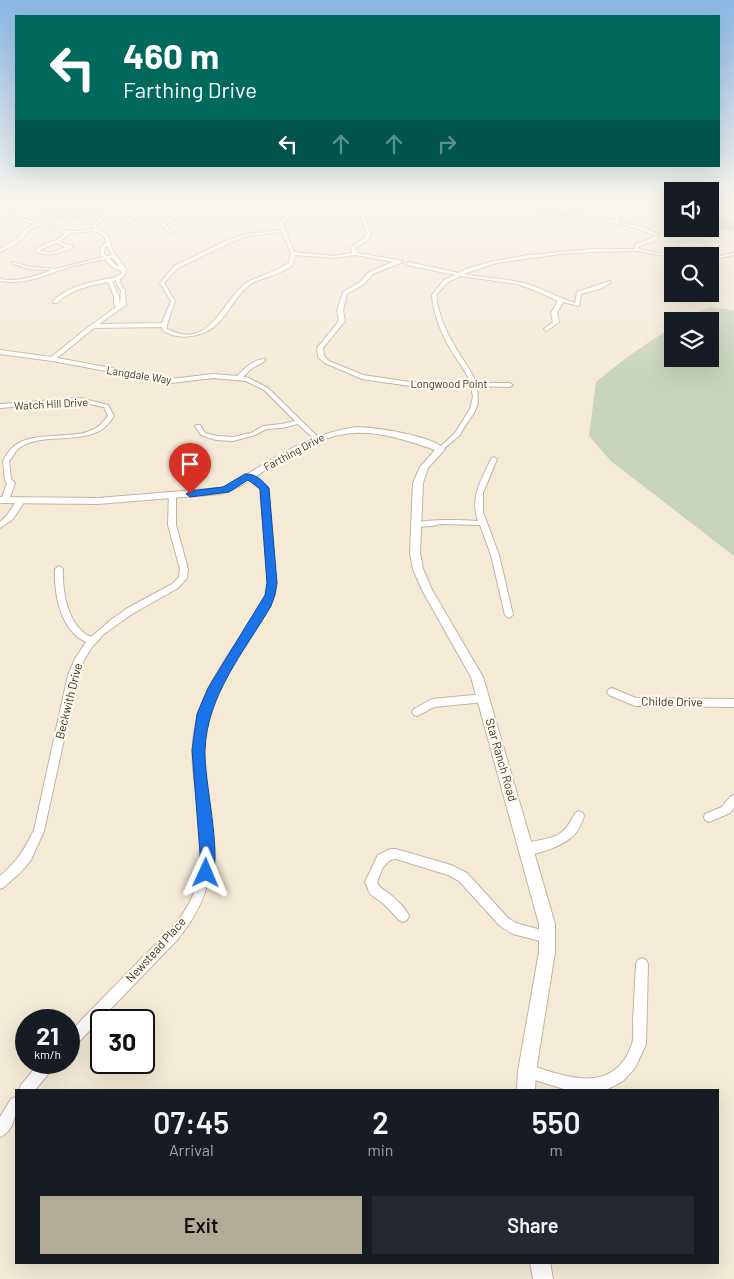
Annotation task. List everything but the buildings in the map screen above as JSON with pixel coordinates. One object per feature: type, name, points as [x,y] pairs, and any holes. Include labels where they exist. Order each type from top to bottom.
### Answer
[{"type":"street","points":[[0,280],[21,282],[89,262]]},
{"type":"street","points":[[111,262],[114,266],[123,270]]},
{"type":"street","points":[[55,302],[60,296],[71,290],[123,275],[124,269],[119,262]]},
{"type":"street","points":[[164,325],[173,301],[162,283],[174,269],[188,262]]},
{"type":"street","points":[[164,325],[168,332],[180,335],[196,334],[211,329],[227,312],[232,299],[247,284],[289,266],[292,262]]},
{"type":"street","points":[[399,262],[458,274],[518,283],[561,301],[577,305],[577,294],[581,291],[600,287],[608,282]]},
{"type":"street","name":"Longwood Point","points":[[399,262],[371,273],[362,283],[345,293],[340,311],[342,321],[320,348],[321,356],[349,372],[369,378],[418,385],[510,384]]},
{"type":"street","points":[[441,449],[458,434],[474,408],[476,396],[470,373],[448,339],[434,298],[439,287],[458,274],[476,267],[502,262]]},
{"type":"street","points":[[16,264],[29,268],[56,270]]},
{"type":"street","points":[[52,359],[123,305],[124,290],[119,286],[118,278]]},
{"type":"street","points":[[111,280],[112,287],[116,292],[117,305],[120,307]]},
{"type":"street","points":[[112,287],[119,286]]},
{"type":"street","points":[[547,329],[556,322],[554,313],[561,301]]},
{"type":"street","points":[[93,326],[164,325]]},
{"type":"street","name":"Langdale Way","points":[[0,352],[52,359],[170,381],[213,376],[239,377],[260,384],[316,438]]},
{"type":"street","points":[[239,377],[249,368],[263,360]]},
{"type":"street","name":"Watch Hill Drive","points":[[0,406],[80,400],[99,403],[110,410],[111,416],[109,421],[93,430],[45,438],[25,448],[8,463],[8,480],[11,483],[2,499]]},
{"type":"street","points":[[198,426],[203,434],[227,439],[248,436],[265,427],[299,422]]},
{"type":"street","name":"Farthing Drive","points":[[2,499],[21,501],[98,501],[226,490],[316,438],[346,430],[379,430],[441,449]]},
{"type":"street","name":"Star Ranch Road","points":[[441,449],[430,460],[421,474],[417,492],[414,553],[422,579],[473,667],[484,698],[544,909],[548,937],[527,1071],[526,1089]]},
{"type":"street","points":[[494,459],[478,497],[479,512],[495,555],[508,615]]},
{"type":"street","name":"Newstead Place","points":[[80,1031],[186,920],[199,895],[206,873],[207,853],[198,750],[204,714],[212,692],[265,606],[270,595],[272,583],[264,488],[259,482],[248,476]]},
{"type":"street","name":"Beckwith Drive","points":[[0,883],[18,868],[35,843],[76,663],[92,641],[105,628],[175,586],[183,578],[184,569],[172,525],[172,496]]},
{"type":"street","points":[[0,526],[10,517],[21,501]]},
{"type":"street","points":[[416,525],[464,526],[468,523],[484,522]]},
{"type":"street","points":[[59,569],[58,580],[70,625],[77,633],[92,641]]},
{"type":"street","name":"Childe Drive","points":[[612,692],[635,702],[733,705]]},
{"type":"street","points":[[417,712],[432,703],[484,698]]},
{"type":"street","points":[[709,817],[726,810],[734,800]]},
{"type":"street","points":[[526,848],[557,842],[573,830],[579,816]]},
{"type":"street","points":[[403,916],[388,900],[374,890],[371,882],[382,857],[388,854],[396,854],[451,870],[463,876],[504,922],[513,928],[548,937]]},
{"type":"street","points":[[527,1071],[563,1084],[592,1088],[605,1084],[617,1077],[635,1056],[639,1044],[642,964]]},
{"type":"street","points":[[27,1089],[39,1074]]},
{"type":"street","points":[[0,1130],[15,1106]]},
{"type":"street","points":[[540,1264],[543,1279]]},
{"type":"green space","points":[[710,307],[734,310],[734,556],[611,461],[589,436],[596,382],[630,355],[664,332],[664,367],[719,367],[719,312],[700,312]]},
{"type":"route","points":[[190,494],[226,490],[248,476],[259,482],[264,488],[272,583],[270,595],[265,606],[212,692],[204,714],[198,750],[207,853],[206,873]]}]
